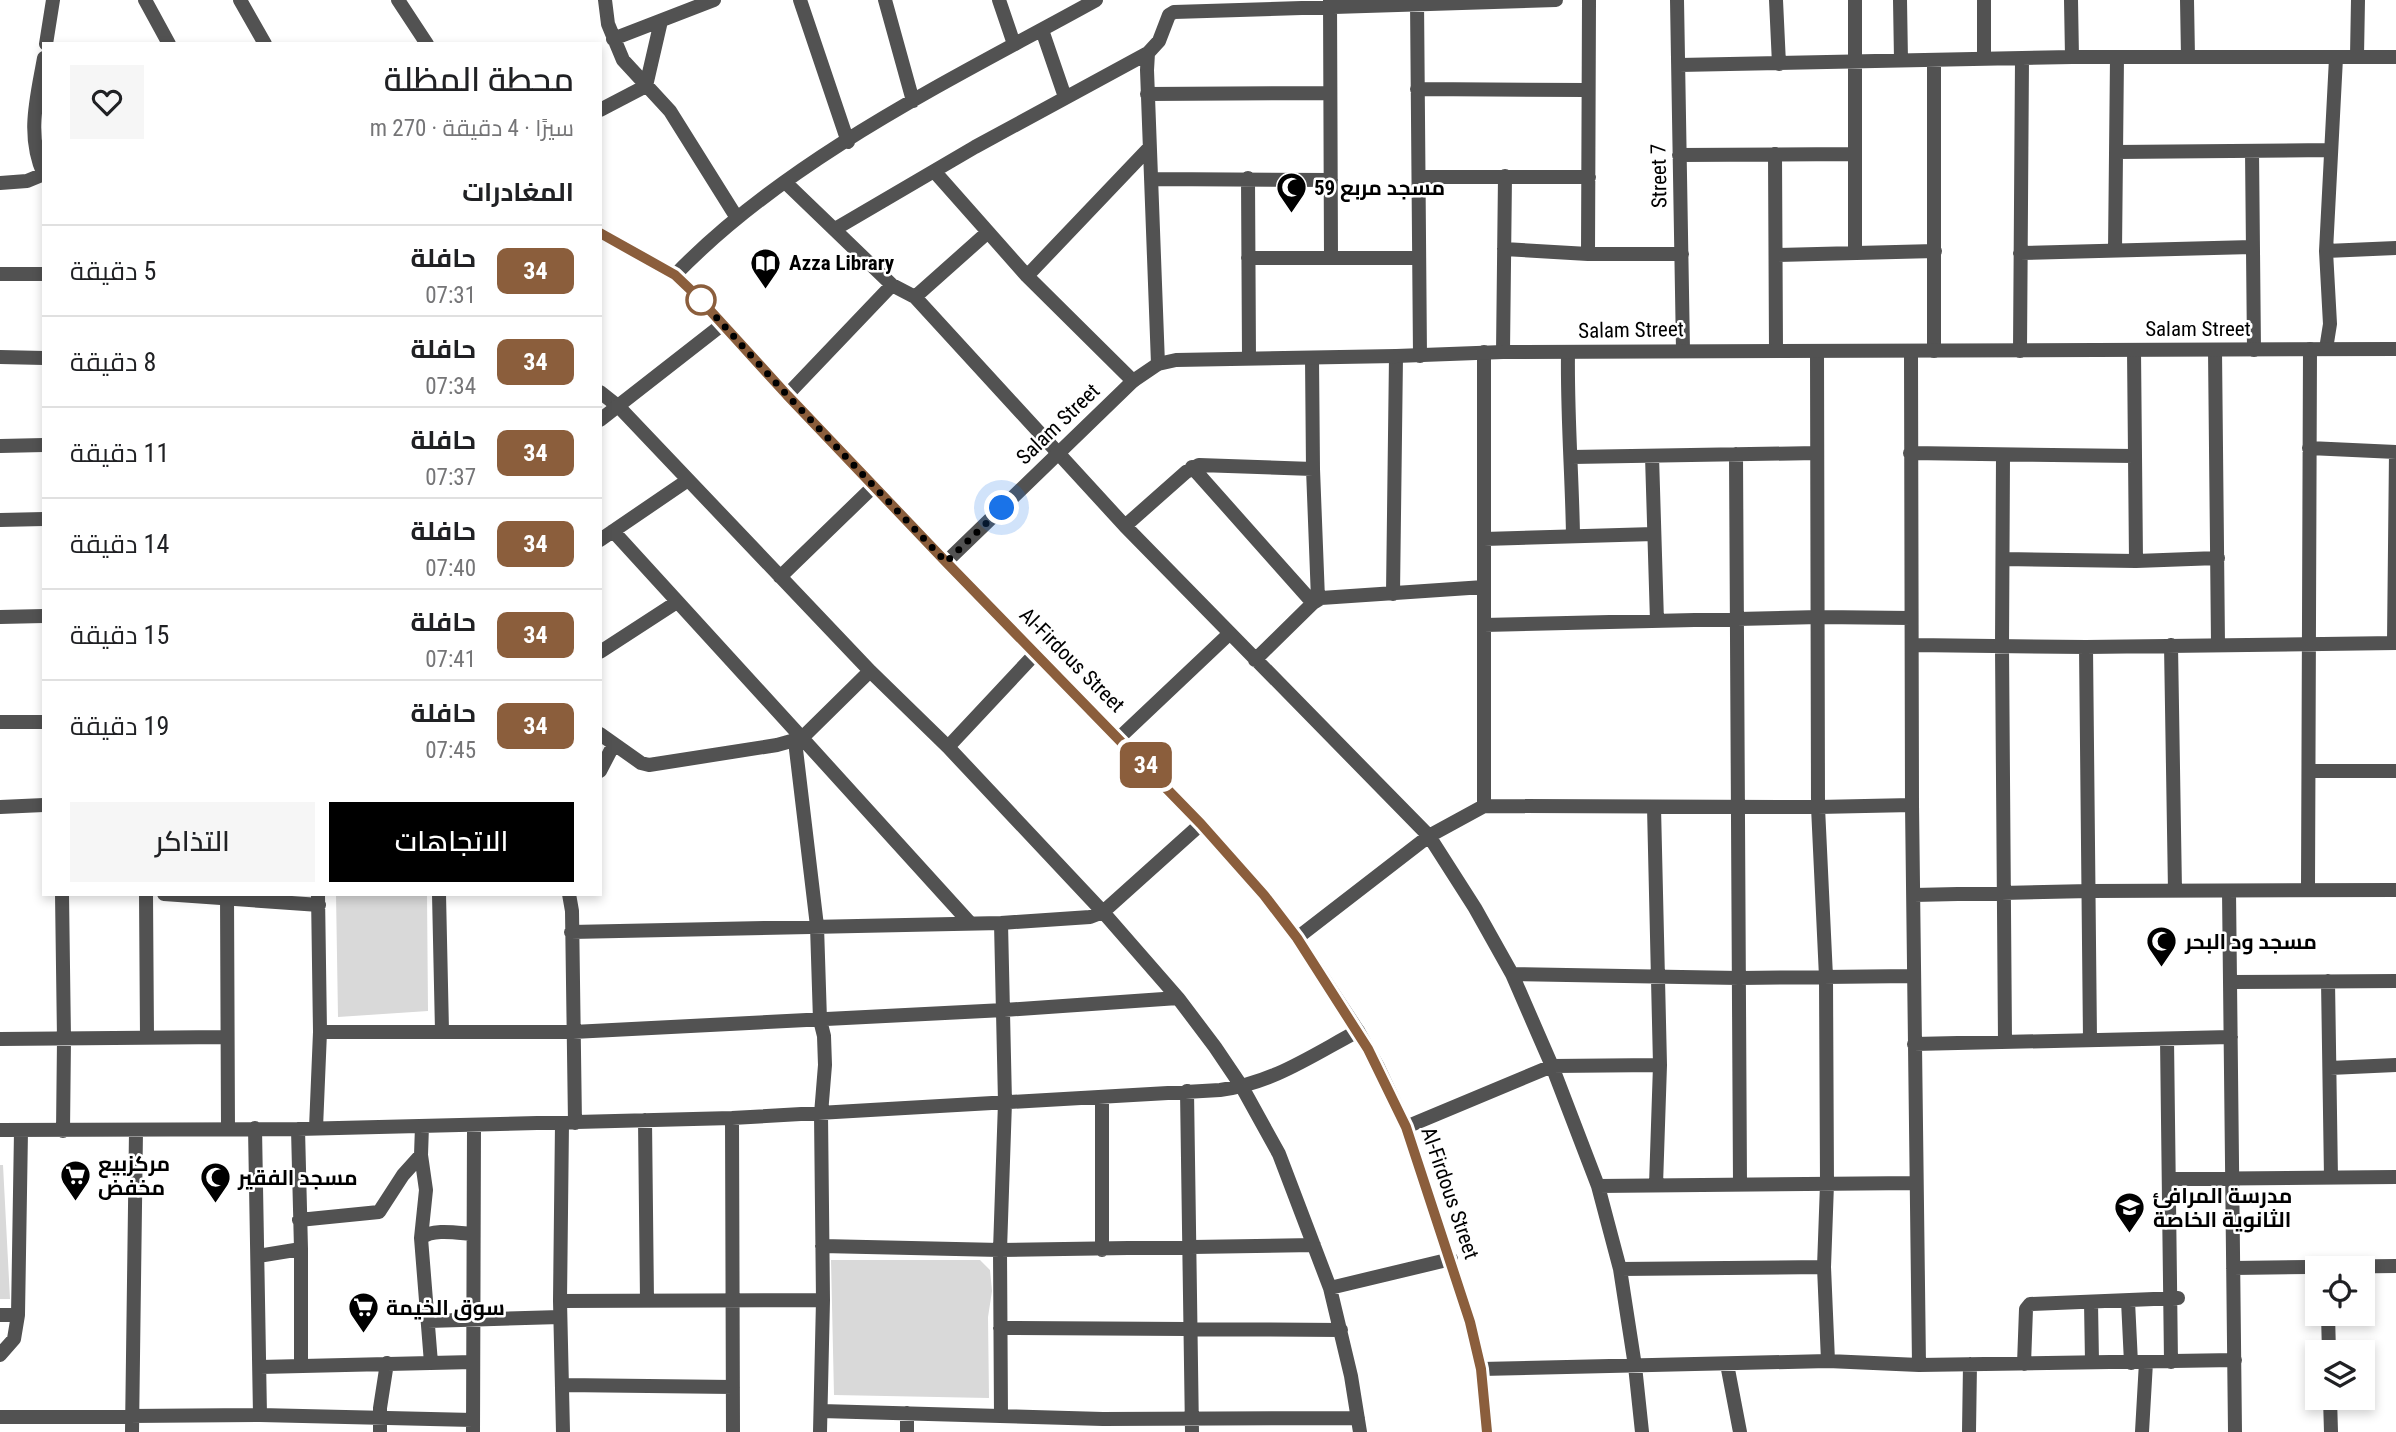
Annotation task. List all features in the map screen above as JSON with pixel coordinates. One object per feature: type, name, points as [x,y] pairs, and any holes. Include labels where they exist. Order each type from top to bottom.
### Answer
[{"type":"street","points":[[46,42],[53,0]]},
{"type":"street","points":[[145,0],[168,42]]},
{"type":"street","points":[[240,0],[264,42]]},
{"type":"street","points":[[398,0],[426,42]]},
{"type":"street","points":[[605,0],[613,39],[623,60],[670,111],[737,218]]},
{"type":"street","points":[[613,39],[714,0]]},
{"type":"street","points":[[800,0],[848,142]]},
{"type":"street","points":[[885,0],[913,101]]},
{"type":"street","points":[[999,0],[1014,44]]},
{"type":"street","points":[[675,275],[703,246],[785,181],[913,101],[1096,0]]},
{"type":"street","points":[[835,229],[1065,97],[1148,53],[1160,41],[1168,17],[1172,13],[1247,4],[1556,0]]},
{"type":"street","points":[[1588,254],[1589,0]]},
{"type":"street","name":"Street 7","points":[[1677,0],[1683,351]]},
{"type":"street","points":[[1776,0],[1779,64]]},
{"type":"street","points":[[1855,0],[1856,251]]},
{"type":"street","points":[[1900,0],[1901,60]]},
{"type":"street","points":[[1983,0],[1984,59]]},
{"type":"street","points":[[2071,0],[2072,57]]},
{"type":"street","points":[[2187,0],[2188,57]]},
{"type":"street","points":[[2357,57],[2358,0]]},
{"type":"street","points":[[1417,2],[1420,356]]},
{"type":"street","points":[[1330,4],[1331,258]]},
{"type":"street","points":[[602,109],[646,86],[661,21]]},
{"type":"street","points":[[1042,30],[1065,97]]},
{"type":"street","points":[[1148,53],[1147,94],[1158,364]]},
{"type":"street","points":[[1679,65],[2072,57],[2396,57]]},
{"type":"street","points":[[2115,251],[2117,57]]},
{"type":"street","points":[[2326,349],[2330,324],[2326,251],[2336,58]]},
{"type":"street","points":[[2020,351],[2022,59]]},
{"type":"street","points":[[1934,60],[1934,351]]},
{"type":"street","points":[[42,69],[33,121],[33,139],[36,157],[42,170]]},
{"type":"street","points":[[1417,89],[1587,90]]},
{"type":"street","points":[[1147,94],[1329,93]]},
{"type":"street","points":[[1027,276],[1149,148]]},
{"type":"street","points":[[2116,152],[2330,150]]},
{"type":"street","points":[[2252,151],[2254,350]]},
{"type":"street","points":[[1775,154],[1776,350]]},
{"type":"street","points":[[1679,155],[1855,154]]},
{"type":"street","points":[[934,171],[1027,276],[1133,381]]},
{"type":"street","points":[[0,183],[27,181],[42,175]]},
{"type":"street","points":[[1503,352],[1505,176]]},
{"type":"street","points":[[1419,177],[1589,177]]},
{"type":"street","points":[[1248,178],[1249,358]]},
{"type":"street","points":[[1151,179],[1331,180]]},
{"type":"street","points":[[785,181],[892,285],[915,297],[1125,526],[1429,836],[1475,908],[1512,974],[1552,1066],[1598,1186],[1620,1269],[1642,1432]]},
{"type":"street","points":[[915,297],[988,232]]},
{"type":"street","name":"Al-Firdous Street","points":[[602,234],[675,275],[946,562],[1201,824],[1264,895],[1297,938],[1378,1066],[1406,1127],[1470,1322],[1481,1369],[1488,1432]]},
{"type":"street","points":[[2020,253],[2252,247]]},
{"type":"street","points":[[2326,251],[2396,248]]},
{"type":"street","points":[[1504,249],[1588,254],[1682,254]]},
{"type":"street","points":[[1776,255],[1935,251]]},
{"type":"street","points":[[1248,258],[1419,258]]},
{"type":"street","points":[[0,274],[42,274]]},
{"type":"street","points":[[787,395],[892,285]]},
{"type":"street","points":[[602,419],[723,324]]},
{"type":"street","points":[[2308,890],[2310,349]]},
{"type":"street","name":"Salam Street","points":[[946,562],[1133,381],[1158,364],[1196,358],[1420,356],[1484,352],[2396,349]]},
{"type":"street","points":[[2134,350],[2136,561]]},
{"type":"street","points":[[2215,350],[2218,644]]},
{"type":"street","points":[[1817,351],[1818,807],[1825,977],[1824,1267],[1828,1361]]},
{"type":"street","points":[[1484,352],[1484,806]]},
{"type":"street","points":[[1568,352],[1567,402],[1572,457],[1573,536]]},
{"type":"street","points":[[1912,352],[1910,453],[1913,976],[1919,1365]]},
{"type":"street","points":[[1393,594],[1396,356]]},
{"type":"street","points":[[0,358],[42,358]]},
{"type":"street","points":[[1312,358],[1316,601]]},
{"type":"street","points":[[602,394],[618,407],[870,671],[948,747],[1103,912],[1178,998],[1242,1087],[1279,1154],[1330,1287],[1351,1376],[1359,1425],[1104,1425],[1001,1416],[821,1411]]},
{"type":"street","points":[[0,446],[42,445]]},
{"type":"street","points":[[1913,645],[2086,647],[2395,643],[2396,452],[2309,448]]},
{"type":"street","points":[[1572,457],[1817,453]]},
{"type":"street","points":[[1910,453],[2134,456]]},
{"type":"street","points":[[1736,454],[1740,1185]]},
{"type":"street","points":[[1652,456],[1657,621]]},
{"type":"street","points":[[2003,456],[2005,1042]]},
{"type":"street","points":[[1125,526],[1192,467],[1208,464],[1313,469]]},
{"type":"street","points":[[1192,467],[1316,601]]},
{"type":"street","points":[[602,539],[688,480]]},
{"type":"street","points":[[780,577],[874,486]]},
{"type":"street","points":[[0,520],[42,519]]},
{"type":"street","points":[[613,531],[798,739],[970,923]]},
{"type":"street","points":[[1484,539],[1654,534]]},
{"type":"street","points":[[2003,559],[2136,561],[2218,558]]},
{"type":"street","points":[[1255,660],[1316,601],[1324,597],[1484,587]]},
{"type":"street","points":[[602,651],[677,602]]},
{"type":"street","points":[[0,618],[42,616]]},
{"type":"street","points":[[1484,625],[1819,617],[1911,618]]},
{"type":"street","points":[[1119,738],[1229,634]]},
{"type":"street","points":[[2171,645],[2175,891]]},
{"type":"street","points":[[2086,647],[2090,1040]]},
{"type":"street","points":[[948,747],[1036,653]]},
{"type":"street","points":[[602,735],[641,763],[657,765],[798,739],[870,671]]},
{"type":"street","points":[[0,722],[42,722]]},
{"type":"street","points":[[798,739],[817,926],[820,1020],[824,1036],[825,1065],[821,1114],[823,1300],[820,1432]]},
{"type":"street","points":[[602,767],[614,744]]},
{"type":"street","points":[[2309,771],[2396,771]]},
{"type":"street","points":[[0,807],[42,805]]},
{"type":"street","points":[[1297,938],[1429,836],[1484,806],[1912,805]]},
{"type":"street","points":[[1654,807],[1660,1065],[1656,1185]]},
{"type":"street","points":[[571,932],[1001,923],[1090,917],[1103,912],[1201,824]]},
{"type":"street","points":[[1914,895],[2090,891],[2396,890]]},
{"type":"street","points":[[2229,891],[2235,1432]]},
{"type":"street","points":[[62,896],[63,1131]]},
{"type":"street","points":[[146,896],[147,1037]]},
{"type":"street","points":[[206,896],[318,900],[320,1032],[316,1128]]},
{"type":"street","points":[[439,896],[442,1031]]},
{"type":"street","points":[[563,1432],[560,1301],[573,1032],[572,911],[569,896]]},
{"type":"street","points":[[227,897],[228,1129]]},
{"type":"street","points":[[1001,923],[1005,1102],[1000,1250],[1001,1416]]},
{"type":"street","points":[[1512,974],[1659,978],[1913,976]]},
{"type":"street","points":[[2328,981],[2331,1178]]},
{"type":"street","points":[[2230,982],[2396,981]]},
{"type":"street","points":[[320,1032],[573,1032],[1004,1010],[1178,998]]},
{"type":"street","points":[[0,1130],[474,1126],[732,1118],[1102,1098],[1242,1087],[1272,1078],[1357,1031]]},
{"type":"street","points":[[0,1039],[227,1037]]},
{"type":"street","points":[[1914,1044],[2231,1037]]},
{"type":"street","points":[[2167,1039],[2168,1180],[2175,1298],[2171,1362]]},
{"type":"street","points":[[1406,1127],[1552,1066],[1660,1065]]},
{"type":"street","points":[[2330,1068],[2396,1065]]},
{"type":"street","points":[[1187,1091],[1192,1426]]},
{"type":"street","points":[[1102,1098],[1102,1250]]},
{"type":"street","points":[[732,1118],[733,1432]]},
{"type":"street","points":[[645,1120],[647,1301]]},
{"type":"street","points":[[422,1126],[421,1155],[426,1190],[421,1238],[431,1363]]},
{"type":"street","points":[[0,1417],[260,1415],[303,1416],[380,1425],[473,1426],[474,1126]]},
{"type":"street","points":[[255,1129],[260,1415]]},
{"type":"street","points":[[298,1129],[300,1366]]},
{"type":"street","points":[[132,1432],[136,1130]]},
{"type":"street","points":[[0,1355],[13,1339],[18,1315],[21,1131]]},
{"type":"street","points":[[299,1220],[379,1212],[403,1175],[421,1155]]},
{"type":"street","points":[[2168,1180],[2396,1177]]},
{"type":"street","points":[[1598,1186],[1916,1182]]},
{"type":"street","points":[[421,1238],[424,1234],[446,1232],[473,1234]]},
{"type":"street","points":[[822,1246],[1102,1250],[1314,1245]]},
{"type":"street","points":[[258,1256],[301,1249]]},
{"type":"street","points":[[1330,1287],[1451,1259]]},
{"type":"street","points":[[2375,1267],[2396,1266]]},
{"type":"street","points":[[1620,1269],[1824,1267]]},
{"type":"street","points":[[2233,1268],[2305,1268]]},
{"type":"street","points":[[2024,1364],[2030,1304],[2175,1298]]},
{"type":"street","points":[[560,1301],[823,1300]]},
{"type":"street","points":[[2128,1301],[2138,1362],[2142,1432]]},
{"type":"street","points":[[2091,1302],[2091,1362]]},
{"type":"street","points":[[0,1315],[18,1315]]},
{"type":"street","points":[[428,1321],[561,1317]]},
{"type":"street","points":[[1000,1328],[1341,1330]]},
{"type":"street","points":[[1481,1369],[1828,1361],[1919,1365],[2235,1360]]},
{"type":"street","points":[[260,1367],[473,1362]]},
{"type":"street","points":[[380,1425],[387,1363]]},
{"type":"street","points":[[1727,1364],[1740,1432]]},
{"type":"street","points":[[1969,1432],[1970,1364]]},
{"type":"street","points":[[563,1385],[733,1387]]},
{"type":"street","points":[[2330,1410],[2330,1432]]},
{"type":"street","points":[[907,1413],[907,1432]]},
{"type":"street","points":[[303,1416],[303,1432]]},
{"type":"shaded area","points":[[336,896],[427,896],[428,1011],[338,1017]]},
{"type":"shaded area","points":[[0,1165],[3,1165],[10,1299],[0,1299]]},
{"type":"shaded area","points":[[831,1260],[980,1260],[990,1270],[992,1291],[988,1317],[989,1398],[834,1395]]},
{"type":"bus line","name":"34","points":[[602,234],[675,275],[696,295],[946,562],[1201,824],[1264,895],[1297,938],[1378,1066],[1406,1127],[1470,1322],[1481,1369],[1487,1432]]},
{"type":"place","name":"مسجد مربع 59","points":[[1291,215]]},
{"type":"place","name":"Azza Library","points":[[766,290]]},
{"type":"place","name":"مسجد ود البحر","points":[[2162,969]]},
{"type":"place","name":"مركزبيع مخفض","points":[[75,1203]]},
{"type":"place","name":"مسجد الفقير","points":[[215,1205]]},
{"type":"place","name":"مدرسة المرافئ الثانوية الخاصة","points":[[2130,1235]]},
{"type":"place","name":"سوق الخيمة","points":[[363,1335]]},
{"type":"route","points":[[701,300],[696,295],[946,562],[1002,508]]}]
